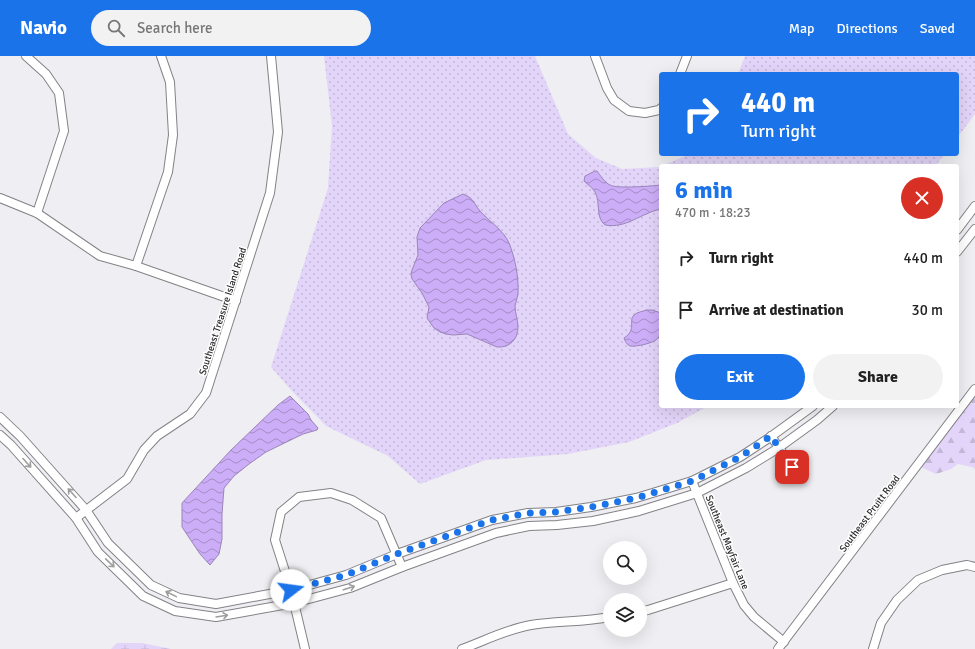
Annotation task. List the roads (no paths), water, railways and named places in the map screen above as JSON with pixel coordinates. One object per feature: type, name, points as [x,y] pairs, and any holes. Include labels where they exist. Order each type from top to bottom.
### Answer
[{"type":"street","points":[[26,56],[46,74],[59,93],[64,131],[37,213]]},
{"type":"street","points":[[136,266],[168,172],[173,135],[170,82],[161,56]]},
{"type":"street","name":"Southeast Treasure Island Road","points":[[76,518],[127,479],[144,450],[157,436],[190,414],[206,393],[270,193],[278,132],[271,56]]},
{"type":"street","points":[[595,56],[607,88],[614,100],[629,111],[645,114],[659,110]]},
{"type":"street","points":[[681,72],[687,56]]},
{"type":"street","points":[[0,198],[37,213],[100,256],[136,266],[236,301]]},
{"type":"street","points":[[959,227],[975,206]]},
{"type":"street","points":[[959,249],[975,228]]},
{"type":"street","name":"Southeast Pruitt Road","points":[[778,649],[975,389]]},
{"type":"street","points":[[0,417],[20,436],[86,510],[108,543],[151,585],[179,598],[216,604],[291,590],[346,575],[397,554],[492,520],[528,513],[556,512],[591,507],[636,498],[692,481],[740,457],[810,408]]},
{"type":"street","points":[[12,428],[1,436],[11,445],[76,518],[98,552],[144,596],[175,611],[216,617],[294,603],[350,588],[402,567],[496,533],[529,526],[593,521],[639,511],[697,493],[746,468],[778,448],[817,420],[831,408]]},
{"type":"street","points":[[771,436],[792,467]]},
{"type":"street","name":"Southeast Mayfair Lane","points":[[692,481],[733,583],[744,605],[754,616],[784,642]]},
{"type":"street","points":[[304,649],[291,590],[275,540],[281,512],[300,497],[331,493],[352,500],[381,518],[402,567]]},
{"type":"street","points":[[591,507],[593,521]]},
{"type":"street","points":[[492,520],[496,533]]},
{"type":"street","points":[[873,649],[881,623],[897,600],[918,580],[942,570],[967,565],[975,566]]},
{"type":"street","points":[[647,610],[733,583]]},
{"type":"street","points":[[144,596],[151,585]]},
{"type":"street","points":[[462,649],[507,630],[531,625],[603,618]]},
{"type":"street","points":[[484,641],[488,649]]},
{"type":"water","points":[[597,171],[606,183],[619,187],[659,185],[659,210],[620,225],[605,225],[600,218],[597,196],[592,188],[584,181],[585,176]]},
{"type":"water","points":[[463,194],[471,198],[480,211],[504,234],[513,255],[518,281],[518,294],[515,306],[518,332],[515,339],[509,345],[497,347],[467,334],[446,334],[434,328],[427,318],[429,307],[422,293],[412,279],[412,270],[418,255],[417,237],[420,228],[444,203]]},
{"type":"water","points":[[647,310],[659,312],[659,336],[656,340],[649,343],[630,346],[626,343],[624,338],[630,332],[632,317],[637,313]]},
{"type":"water","points":[[290,396],[308,414],[318,428],[317,430],[303,434],[266,452],[234,476],[224,488],[222,539],[219,554],[210,565],[200,554],[182,527],[182,503],[231,450],[278,405]]}]
